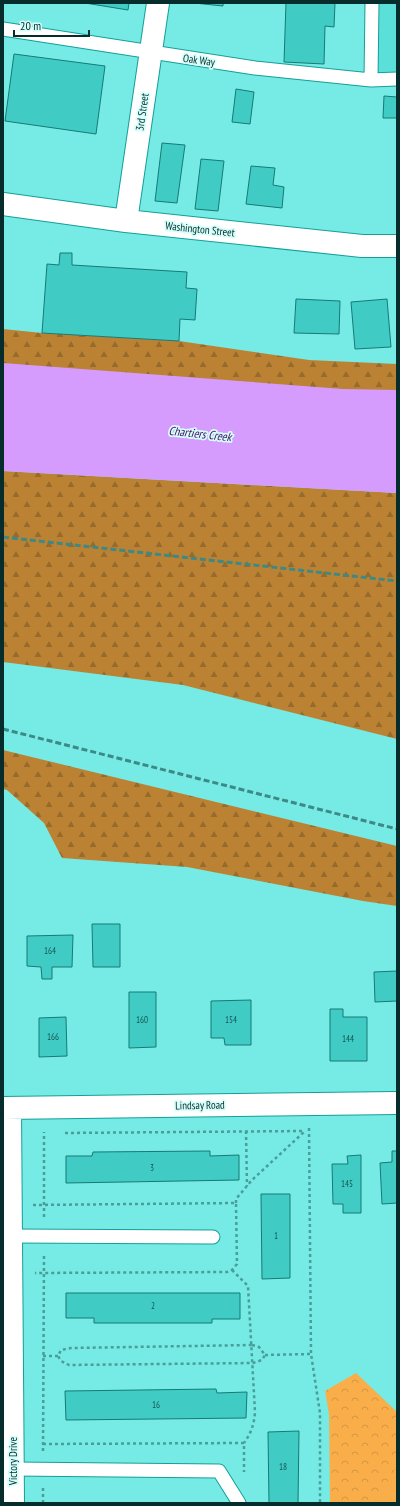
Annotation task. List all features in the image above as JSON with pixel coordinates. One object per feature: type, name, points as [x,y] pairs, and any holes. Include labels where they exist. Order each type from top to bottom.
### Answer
[{"type":"street","name":"3rd Street","points":[[126,221],[158,3]]},
{"type":"street","name":"Washington Street","points":[[3,204],[126,221],[362,246],[397,246]]},
{"type":"street","name":"Lindsay Road","points":[[7,1108],[397,1103]]},
{"type":"street","name":"Victory Drive","points":[[7,1108],[10,1134],[8,1240],[13,1503]]},
{"type":"lane","points":[[371,80],[372,3]]},
{"type":"lane","name":"Oak Way","points":[[3,29],[255,68],[371,80],[397,79]]},
{"type":"lane","points":[[8,1240],[44,1236],[213,1237]]},
{"type":"lane","points":[[13,1469],[220,1471],[239,1503]]},
{"type":"path","points":[[246,1105],[247,1186]]},
{"type":"path","points":[[43,1503],[44,1107]]},
{"type":"path","points":[[236,1203],[236,1200],[247,1186],[309,1127],[311,1354],[320,1413],[320,1503]]},
{"type":"path","points":[[60,1133],[304,1131]]},
{"type":"path","points":[[10,1134],[52,1133]]},
{"type":"path","points":[[232,1270],[248,1286],[255,1412],[254,1426],[244,1443]]},
{"type":"path","points":[[252,1345],[260,1347],[265,1354],[262,1360],[252,1363],[69,1365],[60,1362],[58,1356],[60,1350],[71,1348],[252,1345]]},
{"type":"path","points":[[265,1354],[311,1354]]},
{"type":"path","points":[[43,1356],[58,1356]]},
{"type":"shaded area","points":[[372,3],[397,3],[397,78],[371,80]]},
{"type":"green space","points":[[3,329],[42,333],[179,341],[309,360],[397,364],[397,399],[3,367]]},
{"type":"green space","points":[[3,471],[397,493],[397,739],[183,685],[3,662]]},
{"type":"green space","points":[[3,750],[397,846],[397,906],[363,901],[187,867],[62,858],[44,823],[7,790],[3,789]]},
{"type":"green space","points":[[356,1373],[397,1412],[397,1503],[330,1503],[329,1414],[325,1391]]},
{"type":"green space","points":[[397,1466],[397,1503],[374,1503]]},
{"type":"water","name":"Chartiers Creek","points":[[3,363],[343,389],[397,390],[397,493],[3,471]]},
{"type":"building","points":[[85,3],[129,3],[128,10]]},
{"type":"building","points":[[194,3],[223,3],[223,6]]},
{"type":"building","points":[[286,3],[335,3],[334,27],[325,26],[324,64],[284,62]]},
{"type":"building","points":[[14,54],[105,66],[96,134],[5,121]]},
{"type":"building","points":[[236,89],[254,92],[250,124],[232,122]]},
{"type":"building","points":[[384,96],[397,97],[397,118],[383,118]]},
{"type":"building","points":[[162,143],[185,145],[177,203],[155,201]]},
{"type":"building","points":[[201,159],[224,161],[218,211],[195,209]]},
{"type":"building","points":[[251,166],[275,168],[273,185],[284,187],[282,208],[246,204]]},
{"type":"building","points":[[60,253],[72,253],[72,265],[187,272],[186,288],[197,289],[195,320],[180,319],[179,341],[42,333],[47,264],[59,265]]},
{"type":"building","points":[[296,299],[340,301],[339,334],[294,333]]},
{"type":"building","points":[[387,299],[391,347],[355,349],[351,302]]},
{"type":"building","points":[[92,924],[120,924],[120,967],[93,967]]},
{"type":"building","points":[[73,935],[72,967],[52,967],[52,979],[42,979],[41,967],[27,966],[27,936]]},
{"type":"building","points":[[397,971],[397,1001],[375,1002],[374,972]]},
{"type":"building","points":[[129,992],[156,992],[156,1047],[129,1048]]},
{"type":"building","points":[[251,1000],[251,1045],[225,1045],[224,1038],[211,1038],[211,1001]]},
{"type":"building","points":[[330,1009],[343,1009],[343,1017],[367,1017],[367,1061],[330,1061]]},
{"type":"building","points":[[66,1017],[67,1056],[39,1057],[39,1018]]},
{"type":"building","points":[[210,1151],[210,1156],[239,1155],[239,1180],[66,1183],[66,1156],[92,1156],[93,1152]]},
{"type":"building","points":[[392,1151],[397,1151],[397,1203],[382,1204],[380,1163],[392,1162]]},
{"type":"building","points":[[361,1155],[361,1213],[343,1213],[343,1204],[333,1204],[332,1164],[348,1164],[347,1156]]},
{"type":"building","points":[[261,1194],[290,1194],[290,1278],[262,1279]]},
{"type":"building","points":[[66,1293],[240,1293],[240,1319],[212,1319],[212,1323],[94,1323],[94,1318],[66,1318]]},
{"type":"building","points":[[216,1389],[217,1393],[247,1392],[246,1418],[66,1420],[65,1391]]},
{"type":"building","points":[[299,1431],[298,1503],[269,1503],[268,1432]]},
{"type":"railway","points":[[3,537],[397,581]]},
{"type":"railway","points":[[3,729],[397,829]]}]
